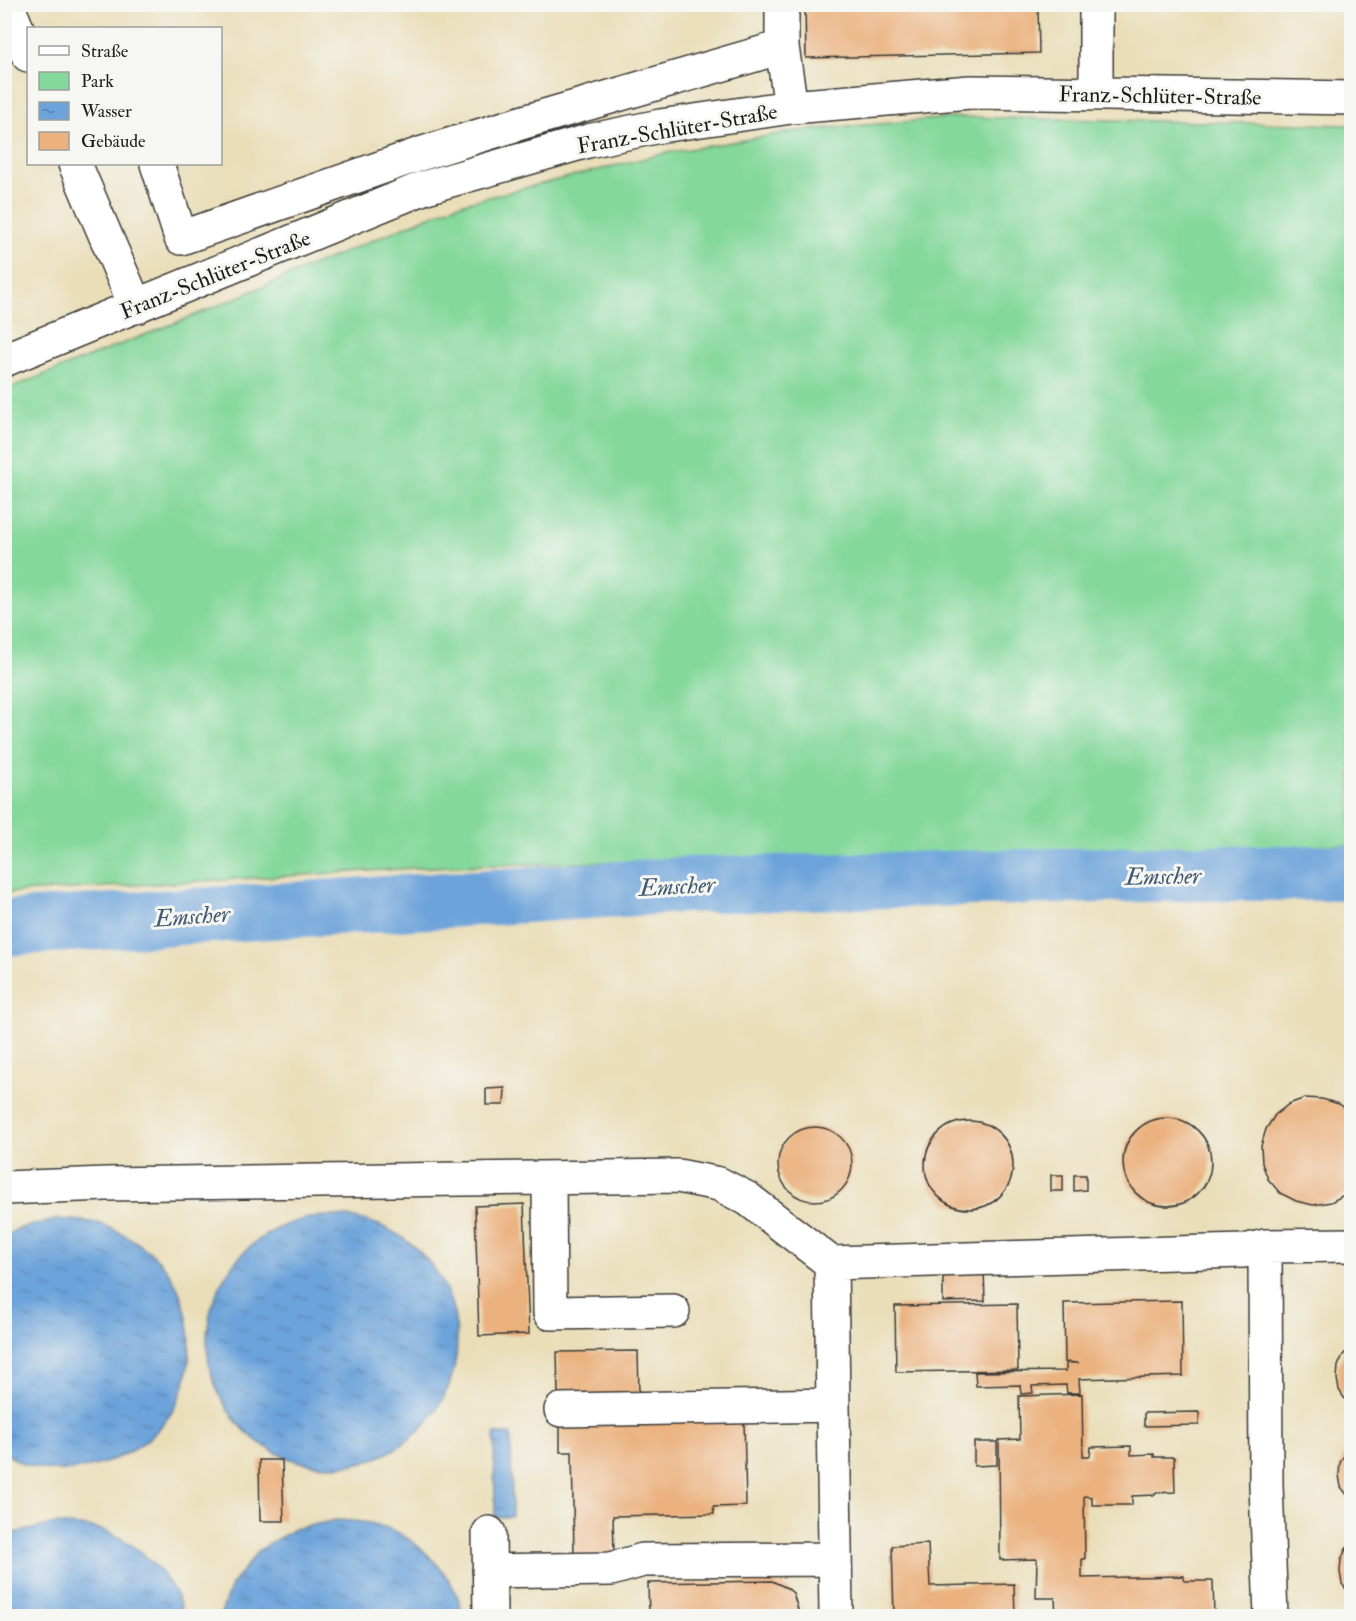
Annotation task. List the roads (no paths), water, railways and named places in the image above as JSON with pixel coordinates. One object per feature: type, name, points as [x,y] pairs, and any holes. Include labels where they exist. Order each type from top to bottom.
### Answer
[{"type":"street","points":[[7,4],[27,53]]},
{"type":"street","points":[[782,4],[782,47],[791,107]]},
{"type":"street","points":[[1096,4],[1096,94]]},
{"type":"street","points":[[181,238],[420,154],[782,47]]},
{"type":"street","name":"Franz-Schlüter-Straße","points":[[4,360],[423,188],[608,137],[660,126],[791,107],[970,92],[1352,98]]},
{"type":"street","points":[[75,165],[136,307]]},
{"type":"street","points":[[157,165],[195,283]]},
{"type":"street","points":[[4,1188],[106,1184],[678,1176],[719,1184],[748,1199],[831,1263],[1244,1251],[1265,1246],[1352,1245]]},
{"type":"street","points":[[549,1178],[550,1313],[673,1311]]},
{"type":"street","points":[[1265,1246],[1266,1485],[1271,1617]]},
{"type":"street","points":[[831,1263],[836,1617]]},
{"type":"street","points":[[561,1410],[833,1405]]},
{"type":"street","points":[[489,1533],[490,1617]]},
{"type":"street","points":[[489,1571],[611,1569],[643,1560],[835,1559]]},
{"type":"water","points":[[332,1216],[368,1221],[391,1231],[411,1244],[429,1262],[442,1282],[452,1305],[457,1341],[452,1377],[442,1400],[429,1420],[411,1438],[391,1451],[368,1461],[332,1466],[296,1461],[273,1451],[253,1438],[235,1420],[222,1400],[212,1377],[207,1341],[212,1305],[222,1282],[235,1262],[253,1244],[273,1231],[296,1221]]},
{"type":"water","points":[[59,1219],[99,1223],[130,1238],[153,1255],[166,1269],[184,1304],[190,1344],[184,1384],[177,1402],[167,1419],[154,1433],[138,1446],[102,1464],[63,1470],[43,1469],[24,1464],[4,1453],[5,1237],[17,1229]]},
{"type":"water","points":[[494,1434],[511,1434],[512,1517],[495,1517]]},
{"type":"water","points":[[336,1520],[378,1525],[392,1530],[420,1548],[453,1587],[463,1616],[220,1616],[231,1585],[258,1551],[294,1529]]},
{"type":"water","points":[[56,1524],[98,1529],[126,1541],[152,1562],[163,1575],[179,1602],[183,1616],[5,1616],[5,1539],[14,1533]]},
{"type":"waterway","name":"Emscher","points":[[4,928],[684,885],[1189,873],[1352,873]]}]
